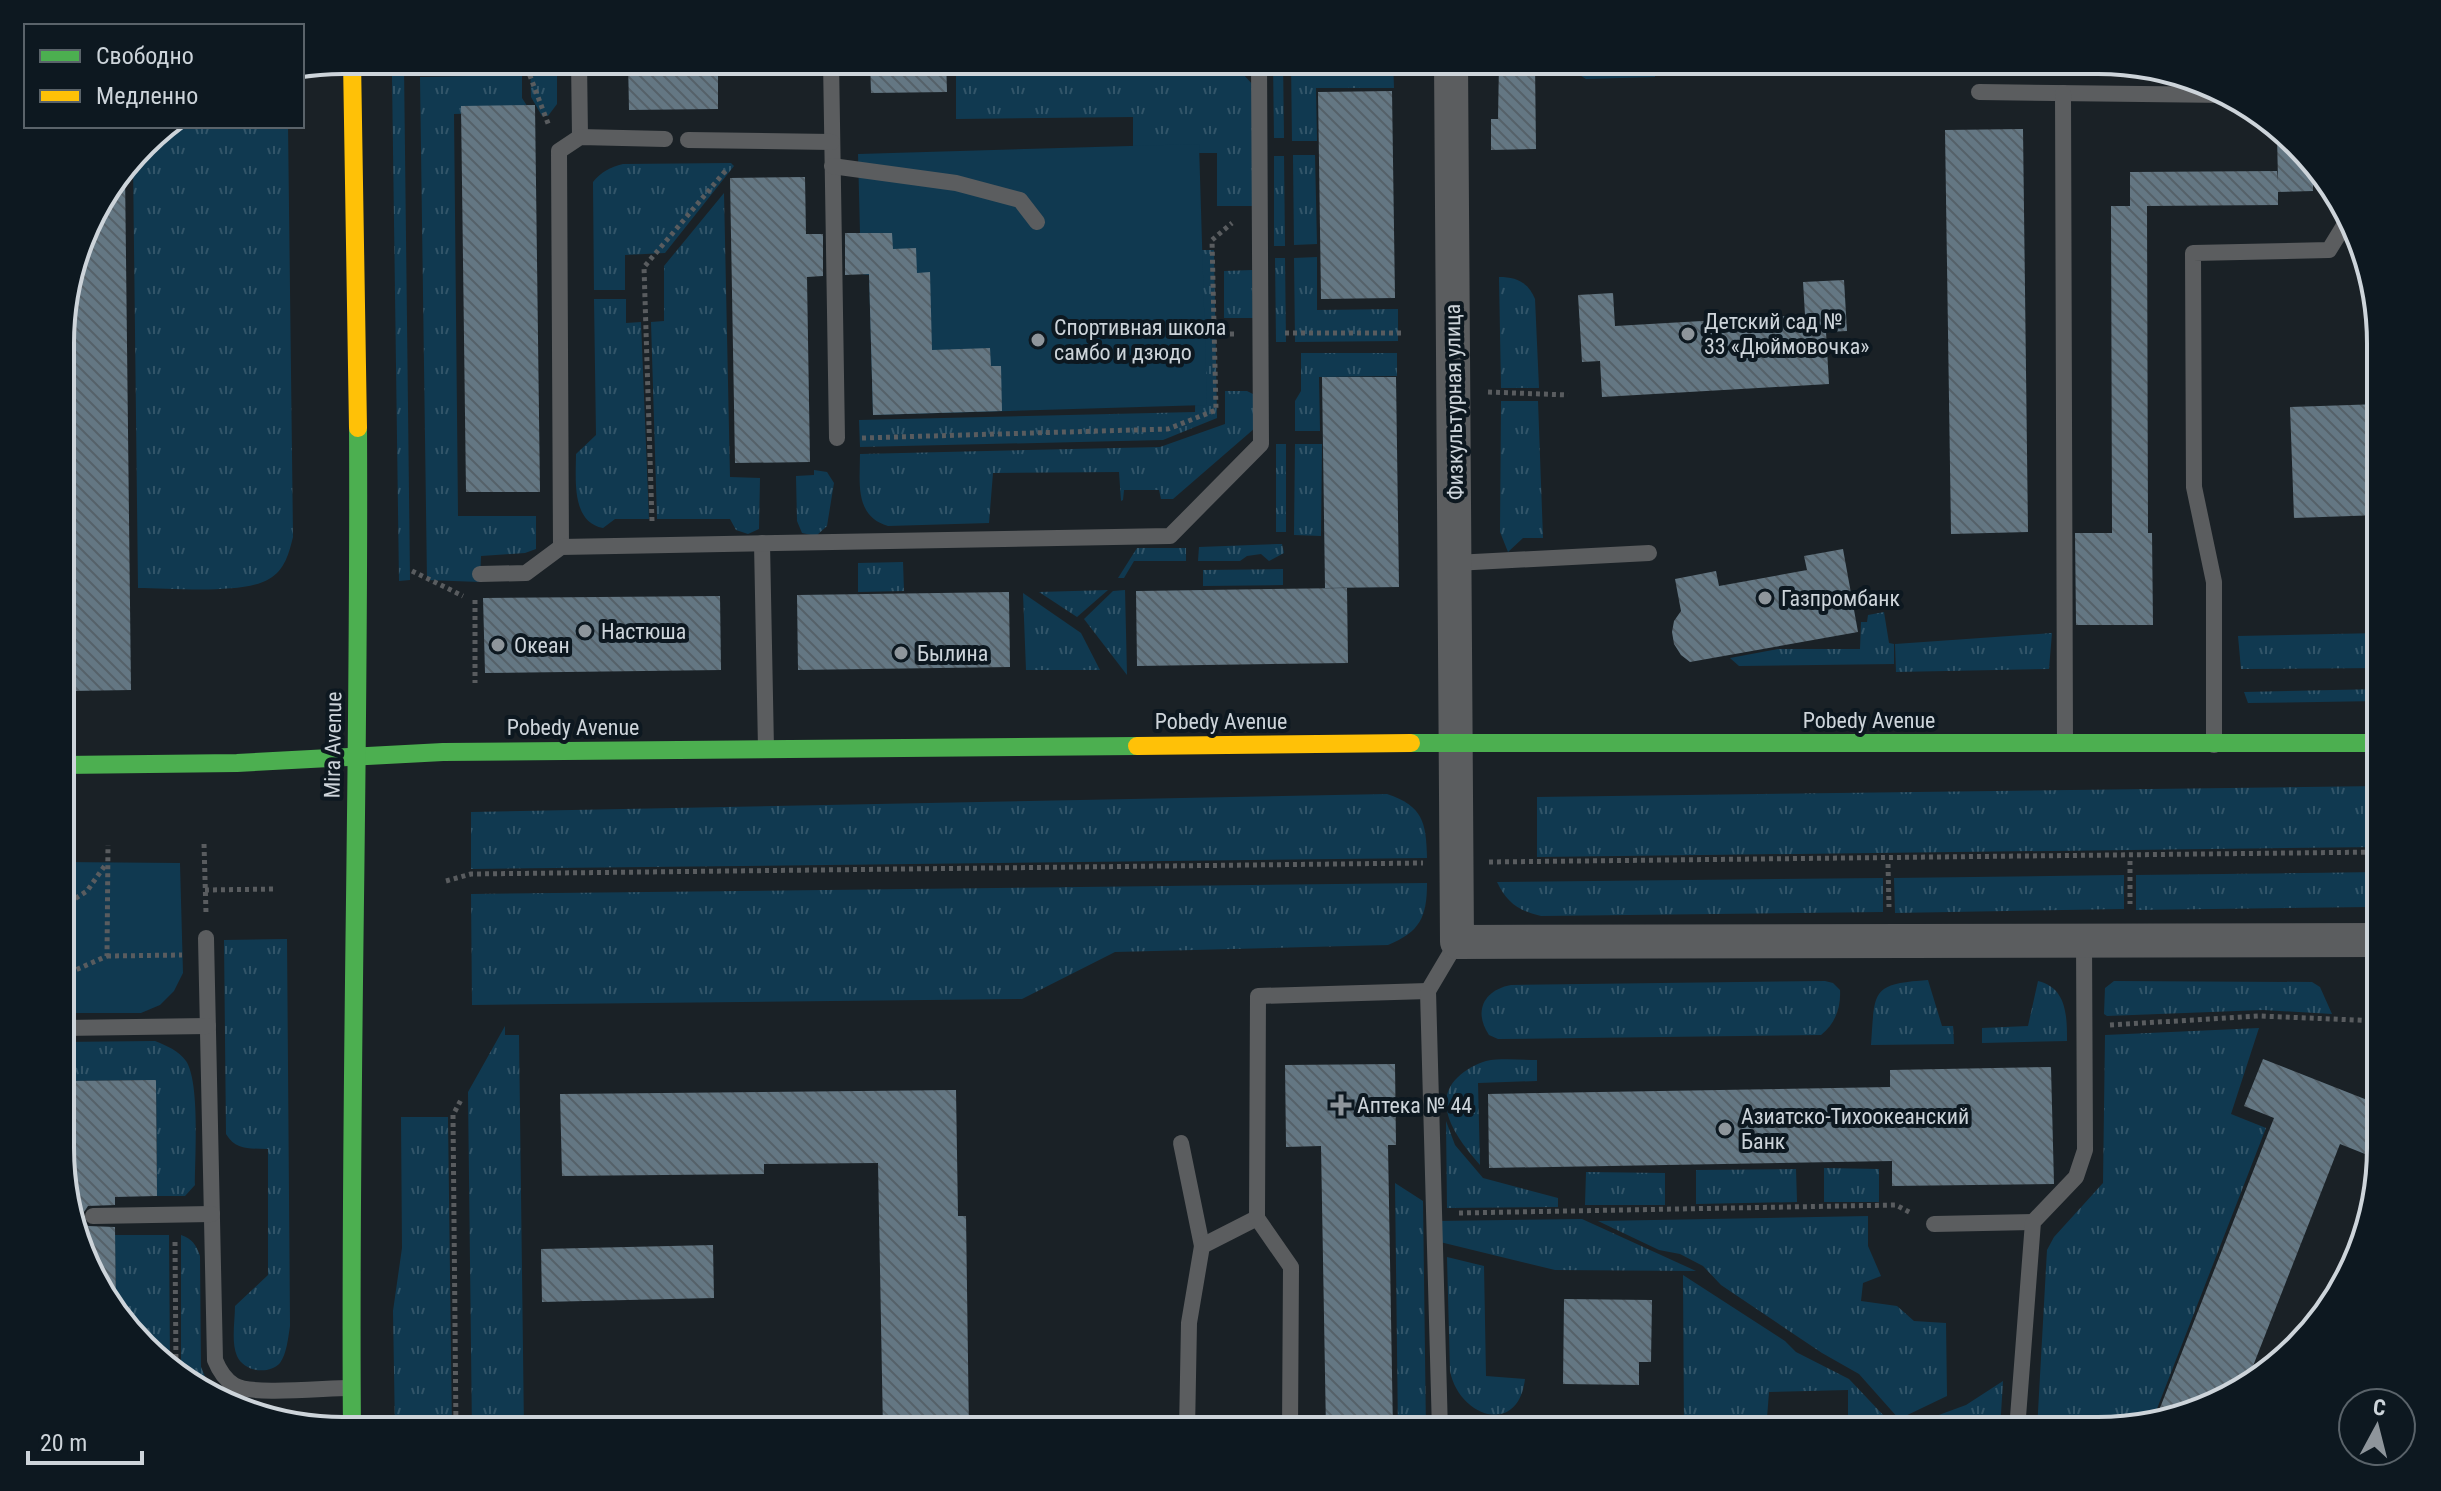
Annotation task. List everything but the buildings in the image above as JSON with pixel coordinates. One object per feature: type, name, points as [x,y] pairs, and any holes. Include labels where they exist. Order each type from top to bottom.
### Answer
[{"type":"main road","name":"Mira Avenue","points":[[352,74],[357,338],[357,757],[351,1181],[352,1417]]},
{"type":"main road","name":"Pobedy Avenue","points":[[74,765],[237,763],[443,752],[1457,743],[2366,743]]},
{"type":"street","name":"Физкультурная улица","points":[[1451,74],[1457,942]]},
{"type":"street","points":[[1457,942],[2366,940]]},
{"type":"lane","points":[[579,74],[580,137]]},
{"type":"lane","points":[[831,74],[837,438]]},
{"type":"lane","points":[[480,574],[526,573],[561,547],[1170,536],[1261,444],[1259,74]]},
{"type":"lane","points":[[1979,92],[2202,95]]},
{"type":"lane","points":[[2063,93],[2065,745]]},
{"type":"lane","points":[[561,547],[559,151],[580,137],[665,139]]},
{"type":"lane","points":[[688,140],[832,142]]},
{"type":"lane","points":[[832,166],[956,183],[1020,200],[1037,222]]},
{"type":"lane","points":[[2214,745],[2214,582],[2194,487],[2193,253],[2329,250],[2341,230]]},
{"type":"lane","points":[[762,543],[766,749]]},
{"type":"lane","points":[[1455,563],[1649,553]]},
{"type":"lane","points":[[2018,1416],[2033,1222],[2076,1177],[2085,1150],[2084,940]]},
{"type":"lane","points":[[1440,1416],[1428,991],[1457,942]]},
{"type":"lane","points":[[206,946],[215,1360],[221,1374],[235,1386],[251,1390],[351,1388]]},
{"type":"lane","points":[[1290,1416],[1291,1267],[1257,1218],[1258,996],[1428,991]]},
{"type":"lane","points":[[74,1028],[208,1026]]},
{"type":"lane","points":[[1181,1143],[1202,1246],[1189,1323],[1187,1417]]},
{"type":"lane","points":[[93,1216],[212,1214]]},
{"type":"lane","points":[[1202,1246],[1257,1218]]},
{"type":"lane","points":[[1934,1224],[2033,1222]]},
{"type":"path","points":[[529,74],[559,151]]},
{"type":"path","points":[[653,545],[644,267],[751,141]]},
{"type":"path","points":[[837,438],[1168,429],[1216,410],[1212,240],[1260,198]]},
{"type":"path","points":[[1285,333],[1404,333]]},
{"type":"path","points":[[1487,392],[1568,395]]},
{"type":"path","points":[[412,571],[474,602]]},
{"type":"path","points":[[475,683],[474,602],[480,574]]},
{"type":"path","points":[[74,971],[107,956],[206,946],[204,844]]},
{"type":"path","points":[[107,956],[108,845]]},
{"type":"path","points":[[74,899],[87,891],[108,861]]},
{"type":"path","points":[[2130,861],[2131,940]]},
{"type":"path","points":[[446,881],[471,874]]},
{"type":"path","points":[[205,890],[276,889]]},
{"type":"path","points":[[2085,1027],[2259,1016],[2366,1020]]},
{"type":"path","points":[[456,1417],[453,1115],[462,1098]]},
{"type":"path","points":[[1434,1213],[1896,1205],[1934,1224]]},
{"type":"path","points":[[175,1215],[176,1358]]},
{"type":"green space","points":[[404,74],[410,580],[399,581],[392,76]]},
{"type":"green space","points":[[530,74],[557,74],[557,104],[548,116],[542,116],[531,97]]},
{"type":"green space","points":[[956,74],[1243,74],[1254,86],[1255,206],[1217,206],[1217,153],[1133,153],[1133,117],[956,119]]},
{"type":"green space","points":[[1273,74],[1283,74],[1284,138],[1274,138]]},
{"type":"green space","points":[[1291,74],[1394,74],[1394,88],[1316,88],[1317,141],[1292,141]]},
{"type":"green space","points":[[1578,74],[1655,74],[1655,77],[1586,79]]},
{"type":"green space","points":[[522,75],[522,98],[531,112],[454,114],[458,516],[536,516],[536,549],[525,553],[481,556],[480,582],[427,580],[420,77]]},
{"type":"green space","points":[[182,128],[288,128],[293,537],[288,555],[279,571],[257,584],[206,590],[138,588],[133,175],[165,141]]},
{"type":"green space","name":"Спортивная школа самбо и дзюдо","points":[[1199,144],[1207,405],[873,415],[869,275],[861,274],[858,154]]},
{"type":"green space","points":[[1293,155],[1315,155],[1317,244],[1294,245]]},
{"type":"green space","points":[[1274,156],[1284,156],[1285,246],[1274,246]]},
{"type":"green space","points":[[731,163],[734,166],[665,253],[625,255],[625,290],[594,290],[593,182],[599,175],[623,164]]},
{"type":"green space","points":[[724,193],[730,477],[760,478],[759,529],[748,534],[736,530],[730,519],[657,519],[651,322],[664,321],[664,266]]},
{"type":"green space","points":[[1199,250],[1214,250],[1217,418],[1163,440],[860,447],[859,420],[1195,412]]},
{"type":"green space","points":[[1317,257],[1317,310],[1398,309],[1398,341],[1295,342],[1294,258]]},
{"type":"green space","points":[[1275,258],[1285,258],[1286,342],[1276,342]]},
{"type":"green space","points":[[1252,270],[1253,318],[1224,318],[1224,271]]},
{"type":"green space","points":[[1499,277],[1521,282],[1535,299],[1539,388],[1501,388]]},
{"type":"green space","points":[[594,299],[626,299],[626,323],[641,322],[649,519],[615,519],[603,528],[585,517],[580,509],[576,487],[576,454],[596,435]]},
{"type":"green space","points":[[1301,353],[1397,353],[1397,376],[1319,377],[1320,431],[1295,431],[1295,401],[1301,391]]},
{"type":"green space","points":[[1225,391],[1253,394],[1255,428],[1173,499],[1161,499],[1159,490],[1124,490],[1121,501],[1119,472],[993,473],[989,523],[888,526],[869,514],[861,497],[860,454],[1160,447],[1225,424]]},
{"type":"green space","points":[[1501,401],[1538,401],[1543,538],[1523,538],[1508,552],[1500,532]]},
{"type":"green space","points":[[1276,444],[1286,444],[1286,532],[1276,532]]},
{"type":"green space","points":[[1295,444],[1322,444],[1321,536],[1294,535]]},
{"type":"green space","points":[[814,470],[827,472],[834,483],[827,526],[816,536],[802,533],[797,521],[796,476],[814,475]]},
{"type":"green space","points":[[1282,544],[1284,553],[1269,561],[1261,554],[1247,556],[1240,561],[1198,561],[1199,547]]},
{"type":"green space","points":[[1137,548],[1186,548],[1186,561],[1134,561],[1124,578],[1118,578]]},
{"type":"green space","points":[[903,562],[904,591],[858,592],[858,563]]},
{"type":"green space","points":[[1283,569],[1283,585],[1203,586],[1203,570]]},
{"type":"green space","points":[[1108,590],[1077,617],[1039,592]]},
{"type":"green space","points":[[1125,590],[1127,675],[1084,619],[1113,591]]},
{"type":"green space","points":[[1023,593],[1081,633],[1100,670],[1026,670]]},
{"type":"green space","points":[[1884,612],[1889,643],[1894,644],[1894,664],[1739,666],[1730,658],[1778,649],[1860,649],[1861,622],[1867,622],[1868,615]]},
{"type":"green space","points":[[2052,633],[2049,669],[1896,672],[1895,644]]},
{"type":"green space","points":[[2366,633],[2366,668],[2241,669],[2238,636]]},
{"type":"green space","points":[[2366,689],[2366,701],[2248,703],[2244,692]]},
{"type":"green space","points":[[2366,786],[2366,847],[1537,857],[1537,797]]},
{"type":"green space","points":[[1387,794],[1408,804],[1420,817],[1427,858],[471,869],[471,812]]},
{"type":"green space","points":[[74,862],[180,863],[183,973],[174,991],[160,1005],[141,1013],[74,1013]]},
{"type":"green space","points":[[2366,872],[2366,907],[2136,910],[2136,875]]},
{"type":"green space","points":[[2124,875],[2124,909],[1895,913],[1894,878]]},
{"type":"green space","points":[[1883,878],[1883,912],[1541,916],[1514,905],[1497,882]]},
{"type":"green space","points":[[1427,883],[1420,922],[1408,935],[1388,945],[1115,952],[1022,999],[472,1005],[471,894]]},
{"type":"green space","points":[[287,939],[290,1326],[286,1350],[280,1363],[270,1369],[257,1370],[245,1366],[237,1356],[234,1325],[235,1306],[268,1275],[268,1149],[239,1146],[226,1134],[224,940]]},
{"type":"green space","points":[[1928,980],[1942,1026],[1953,1026],[1954,1044],[1871,1045],[1873,1013],[1879,994],[1895,984]]},
{"type":"green space","points":[[2038,981],[2060,996],[2067,1041],[1982,1043],[1982,1028],[2028,1026]]},
{"type":"green space","points":[[2114,981],[2312,982],[2320,987],[2332,1014],[2263,1010],[2107,1016],[2104,1014],[2105,988]]},
{"type":"green space","points":[[1833,983],[1840,990],[1840,997],[1833,1021],[1821,1035],[1498,1039],[1489,1035],[1482,1018],[1488,997],[1511,985]]},
{"type":"green space","points":[[505,1026],[505,1035],[519,1035],[524,1417],[472,1417],[468,1092]]},
{"type":"green space","points":[[2259,1028],[2231,1114],[2266,1128],[2156,1411],[2116,1416],[2038,1416],[2047,1250],[2054,1237],[2103,1183],[2105,1035]]},
{"type":"green space","points":[[155,1041],[172,1049],[186,1061],[193,1085],[196,1120],[195,1185],[185,1196],[157,1196],[156,1080],[74,1081],[74,1042]]},
{"type":"green space","points":[[1537,1060],[1537,1081],[1478,1083],[1480,1165],[1451,1122],[1446,1099],[1450,1088],[1464,1072],[1486,1061]]},
{"type":"green space","points":[[401,1117],[448,1117],[452,1417],[395,1417],[393,1311],[402,1248]]},
{"type":"green space","points":[[1446,1121],[1455,1145],[1483,1178],[1558,1198],[1558,1207],[1447,1208]]},
{"type":"green space","points":[[1824,1168],[1879,1169],[1879,1202],[1824,1202]]},
{"type":"green space","points":[[1796,1169],[1797,1202],[1696,1204],[1696,1170]]},
{"type":"green space","points":[[1586,1172],[1665,1173],[1665,1205],[1585,1205]]},
{"type":"green space","points":[[1395,1183],[1423,1201],[1426,1416],[1398,1416]]},
{"type":"green space","points":[[1868,1216],[1868,1246],[1881,1276],[1863,1283],[1861,1301],[1897,1306],[1914,1321],[1946,1323],[1947,1396],[1905,1416],[1896,1416],[1859,1374],[1822,1353],[1721,1285],[1703,1266],[1680,1254],[1659,1250],[1598,1221]]},
{"type":"green space","points":[[1582,1219],[1696,1271],[1555,1270],[1440,1242],[1437,1221]]},
{"type":"green space","points":[[115,1235],[169,1235],[170,1353],[153,1338],[116,1293]]},
{"type":"green space","points":[[181,1235],[193,1242],[200,1256],[201,1367],[207,1380],[181,1362]]},
{"type":"green space","points":[[1447,1257],[1484,1266],[1486,1376],[1525,1379],[1520,1397],[1512,1409],[1501,1414],[1488,1414],[1465,1400],[1450,1371]]},
{"type":"green space","points":[[1683,1275],[1785,1341],[1796,1352],[1849,1379],[1884,1416],[1848,1416],[1848,1390],[1769,1392],[1767,1416],[1684,1416]]},
{"type":"green space","points":[[2003,1381],[2001,1416],[1936,1416],[1966,1405]]},
{"type":"traffic: fast","points":[[352,1417],[358,428]]},
{"type":"traffic: fast","points":[[1411,743],[2366,743]]},
{"type":"traffic: fast","points":[[74,765],[237,763],[443,752],[1137,746]]},
{"type":"traffic: slow","points":[[352,74],[358,428]]},
{"type":"traffic: slow","points":[[1137,746],[1411,743]]},
{"type":"place","name":"Детский сад № 33 «Дюймовочка»","points":[[1688,334]]},
{"type":"place","name":"Спортивная школа самбо и дзюдо","points":[[1038,340]]},
{"type":"place","name":"Газпромбанк","points":[[1765,598]]},
{"type":"place","name":"Настюша","points":[[585,631]]},
{"type":"place","name":"Океан","points":[[498,645]]},
{"type":"place","name":"Былина","points":[[901,653]]},
{"type":"place","name":"Аптека № 44","points":[[1341,1105]]},
{"type":"place","name":"Азиатско-Тихоокеанский Банк","points":[[1725,1129]]}]
